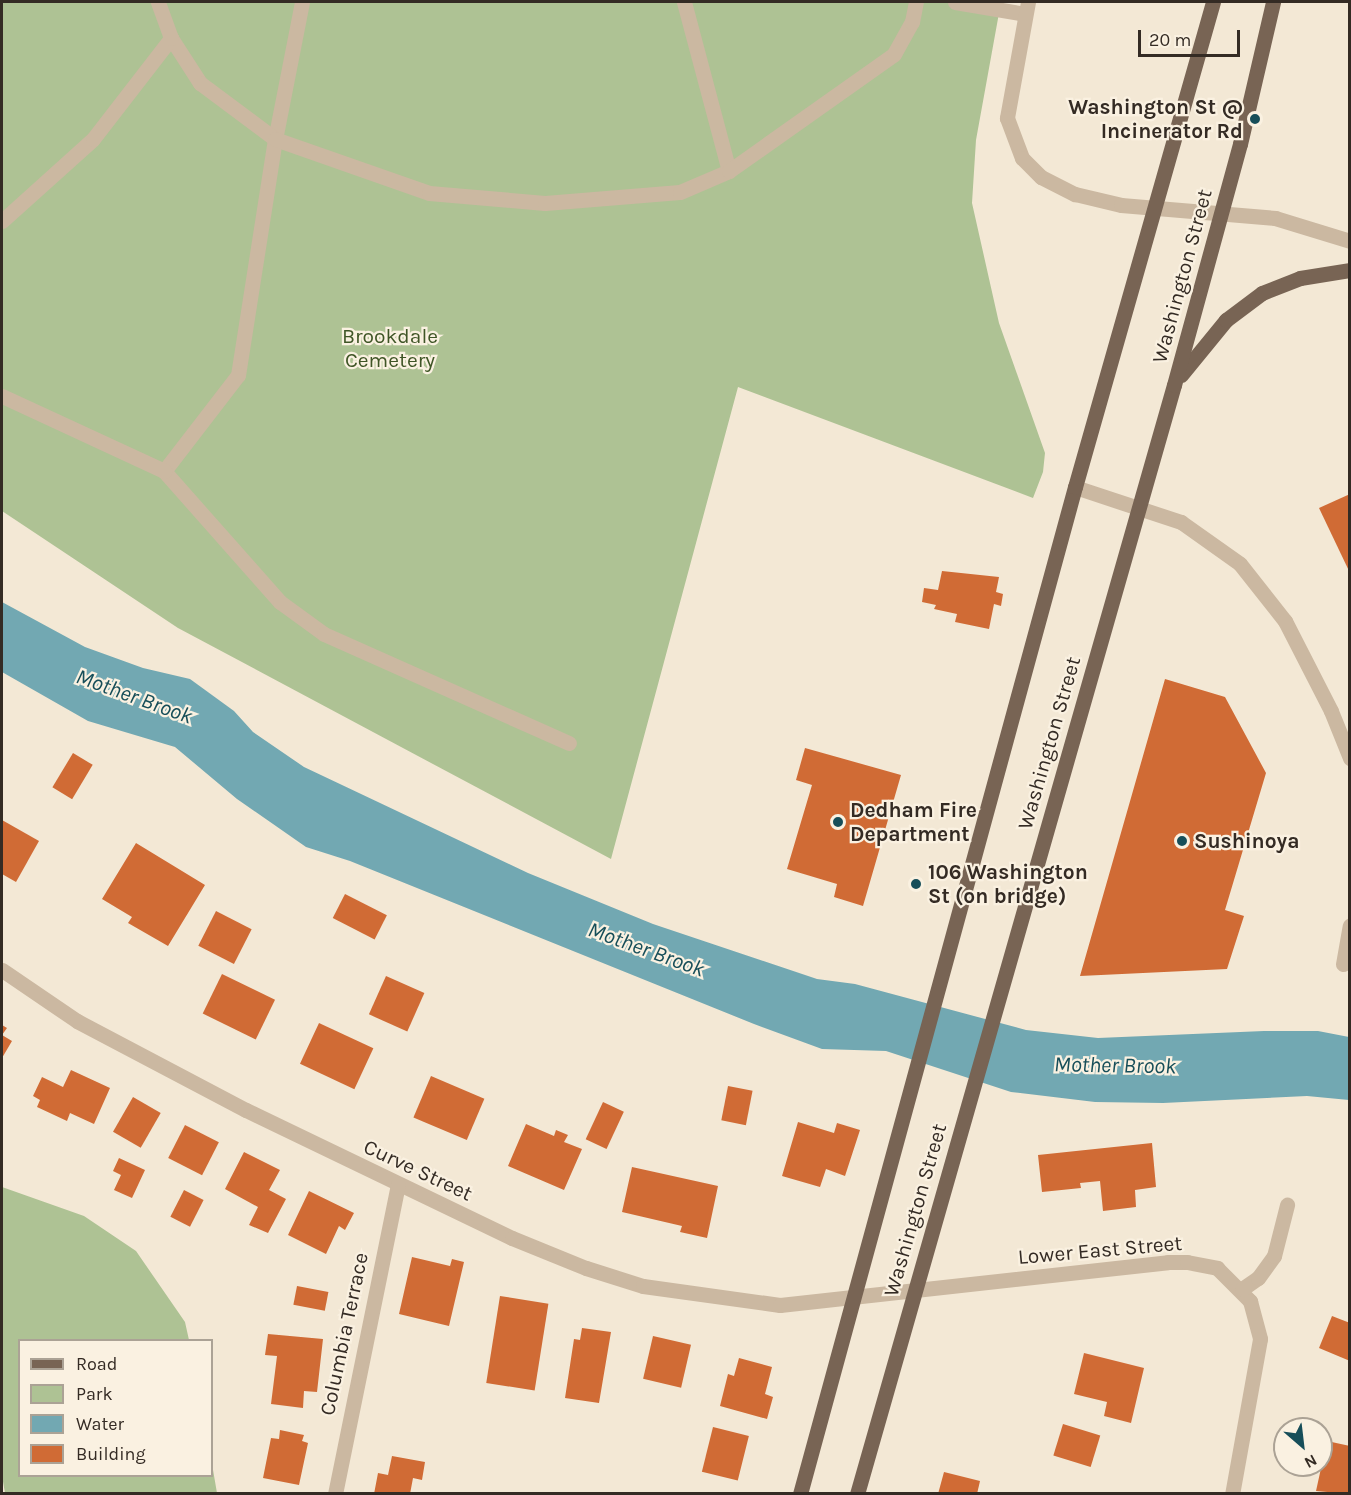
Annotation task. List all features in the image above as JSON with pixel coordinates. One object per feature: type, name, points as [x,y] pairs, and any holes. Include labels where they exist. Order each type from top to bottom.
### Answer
[{"type":"main road","name":"Washington Street","points":[[800,1494],[851,1298],[1075,487],[1156,209],[1213,2]]},
{"type":"main road","name":"Washington Street","points":[[857,1494],[913,1291],[1174,385],[1222,212],[1273,2]]},
{"type":"main road","points":[[1174,385],[1226,320],[1262,293],[1300,278],[1350,270]]},
{"type":"street","points":[[158,2],[171,38],[200,83],[274,139],[429,194],[545,203],[680,192],[729,171],[894,54],[912,22],[916,2]]},
{"type":"street","points":[[164,471],[238,375],[274,139],[302,2]]},
{"type":"street","points":[[684,2],[729,171]]},
{"type":"street","points":[[955,2],[1026,8],[1007,110],[1010,132],[1022,158],[1041,177],[1075,194],[1121,206],[1222,212],[1275,218],[1350,241]]},
{"type":"street","points":[[2,221],[93,139],[171,38]]},
{"type":"street","points":[[2,396],[164,471],[280,602],[324,634],[569,743]]},
{"type":"street","points":[[1075,487],[1139,505],[1200,534],[1257,581],[1308,664],[1350,758]]},
{"type":"street","points":[[1343,964],[1350,926]]},
{"type":"street","name":"Curve Street","points":[[2,970],[108,1039],[398,1184],[549,1253],[644,1286],[758,1304],[851,1298]]},
{"type":"street","name":"Columbia Terrace","points":[[335,1494],[398,1184]]},
{"type":"street","points":[[1242,1289],[1258,1278],[1274,1256],[1287,1205]]},
{"type":"street","name":"Lower East Street","points":[[851,1298],[1186,1262],[1217,1269],[1242,1289],[1256,1314],[1261,1345],[1232,1494]]},
{"type":"green space","name":"Brookdale Cemetery","points":[[2,2],[1001,2],[976,140],[972,203],[999,323],[1045,453],[1043,472],[1033,498],[738,387],[611,859],[178,628],[2,511]]},
{"type":"green space","points":[[2,1187],[84,1216],[136,1251],[185,1322],[189,1339],[18,1339],[18,1477],[213,1477],[213,1470],[217,1493],[5,1493],[2,1476]]},
{"type":"water","name":"Mother Brook","points":[[2,602],[85,647],[143,668],[190,679],[234,711],[253,732],[304,767],[528,873],[653,924],[817,979],[855,984],[1026,1030],[1098,1038],[1264,1031],[1318,1031],[1349,1037],[1349,1100],[1307,1096],[1163,1103],[1095,1102],[1011,1092],[886,1051],[822,1049],[754,1024],[350,861],[306,847],[237,799],[175,747],[88,721],[2,672]]},
{"type":"building","points":[[1350,494],[1350,573],[1319,508]]},
{"type":"building","points":[[942,571],[999,577],[996,592],[1003,594],[1001,606],[994,604],[989,629],[955,622],[957,614],[934,609],[936,605],[922,602],[924,588],[938,590]]},
{"type":"building","name":"Sushinoya","points":[[1165,679],[1225,697],[1266,773],[1225,910],[1244,916],[1227,969],[1080,976]]},
{"type":"building","points":[[805,748],[901,775],[863,906],[834,897],[837,884],[787,869],[812,785],[796,780]]},
{"type":"building","points":[[73,753],[93,765],[72,799],[52,787]]},
{"type":"building","points":[[2,820],[39,841],[16,882],[2,874]]},
{"type":"building","points":[[136,843],[205,885],[168,946],[128,923],[132,917],[102,899]]},
{"type":"building","points":[[345,894],[387,915],[375,939],[333,918]]},
{"type":"building","points":[[216,911],[252,929],[234,964],[198,946]]},
{"type":"building","points":[[222,974],[275,1000],[256,1039],[203,1014]]},
{"type":"building","points":[[386,976],[424,993],[407,1031],[369,1014]]},
{"type":"building","points":[[319,1023],[373,1048],[354,1089],[300,1064]]},
{"type":"building","points":[[2,1025],[7,1028],[2,1035]]},
{"type":"building","points":[[2,1035],[12,1041],[2,1058]]},
{"type":"building","points":[[71,1070],[110,1088],[94,1124],[70,1113],[67,1121],[37,1107],[40,1100],[33,1096],[42,1077],[63,1087]]},
{"type":"building","points":[[431,1076],[484,1099],[467,1140],[413,1117]]},
{"type":"building","points":[[728,1086],[753,1091],[746,1125],[721,1120]]},
{"type":"building","points":[[133,1097],[161,1113],[141,1148],[113,1132]]},
{"type":"building","points":[[603,1102],[624,1112],[607,1149],[586,1139]]},
{"type":"building","points":[[798,1122],[834,1133],[837,1123],[860,1130],[845,1176],[826,1169],[820,1187],[782,1176]]},
{"type":"building","points":[[526,1124],[554,1136],[556,1130],[568,1135],[564,1142],[582,1149],[564,1190],[508,1166]]},
{"type":"building","points":[[185,1125],[219,1142],[202,1175],[168,1158]]},
{"type":"building","points":[[1152,1143],[1156,1187],[1135,1190],[1136,1207],[1103,1211],[1100,1181],[1080,1183],[1081,1188],[1042,1192],[1038,1155]]},
{"type":"building","points":[[244,1152],[280,1170],[269,1190],[286,1199],[268,1233],[249,1225],[258,1207],[225,1189]]},
{"type":"building","points":[[119,1158],[145,1170],[132,1198],[114,1190],[121,1175],[113,1171]]},
{"type":"building","points":[[632,1167],[718,1186],[707,1238],[680,1232],[682,1226],[622,1212]]},
{"type":"building","points":[[184,1190],[204,1200],[190,1227],[170,1217]]},
{"type":"building","points":[[309,1191],[354,1213],[345,1230],[339,1226],[326,1254],[288,1235]]},
{"type":"building","points":[[412,1257],[450,1266],[452,1259],[464,1262],[449,1326],[399,1314]]},
{"type":"building","points":[[297,1286],[328,1292],[325,1311],[293,1305]]},
{"type":"building","points":[[500,1296],[548,1304],[535,1391],[486,1383]]},
{"type":"building","points":[[1332,1316],[1350,1323],[1350,1361],[1319,1348]]},
{"type":"building","points":[[582,1328],[611,1332],[599,1403],[565,1398],[574,1339],[580,1340]]},
{"type":"building","points":[[268,1334],[323,1339],[317,1392],[304,1391],[303,1408],[271,1404],[277,1356],[265,1355]]},
{"type":"building","points":[[653,1336],[691,1345],[681,1388],[643,1379]]},
{"type":"building","points":[[1084,1353],[1144,1368],[1131,1423],[1104,1416],[1107,1402],[1074,1394]]},
{"type":"building","points":[[739,1358],[772,1367],[765,1394],[773,1397],[767,1419],[720,1406],[728,1374],[734,1376]]},
{"type":"building","points":[[1063,1424],[1100,1435],[1091,1467],[1053,1456]]},
{"type":"building","points":[[713,1427],[749,1436],[738,1481],[702,1472]]},
{"type":"building","points":[[280,1430],[304,1435],[302,1441],[308,1443],[299,1485],[263,1478],[271,1438],[279,1439]]},
{"type":"building","points":[[1333,1442],[1350,1446],[1350,1494],[1316,1491],[1319,1477],[1333,1477]]},
{"type":"building","points":[[392,1456],[425,1462],[422,1480],[413,1478],[410,1494],[374,1494],[378,1473],[388,1475]]},
{"type":"building","points":[[944,1472],[980,1481],[977,1494],[938,1494]]},
{"type":"place","name":"Washington St @ Incinerator Rd","points":[[1255,119]]},
{"type":"place","name":"Dedham Fire Department","points":[[838,822]]},
{"type":"place","name":"Sushinoya","points":[[1182,841]]},
{"type":"place","name":"106 Washington St (on bridge)","points":[[916,884]]}]
